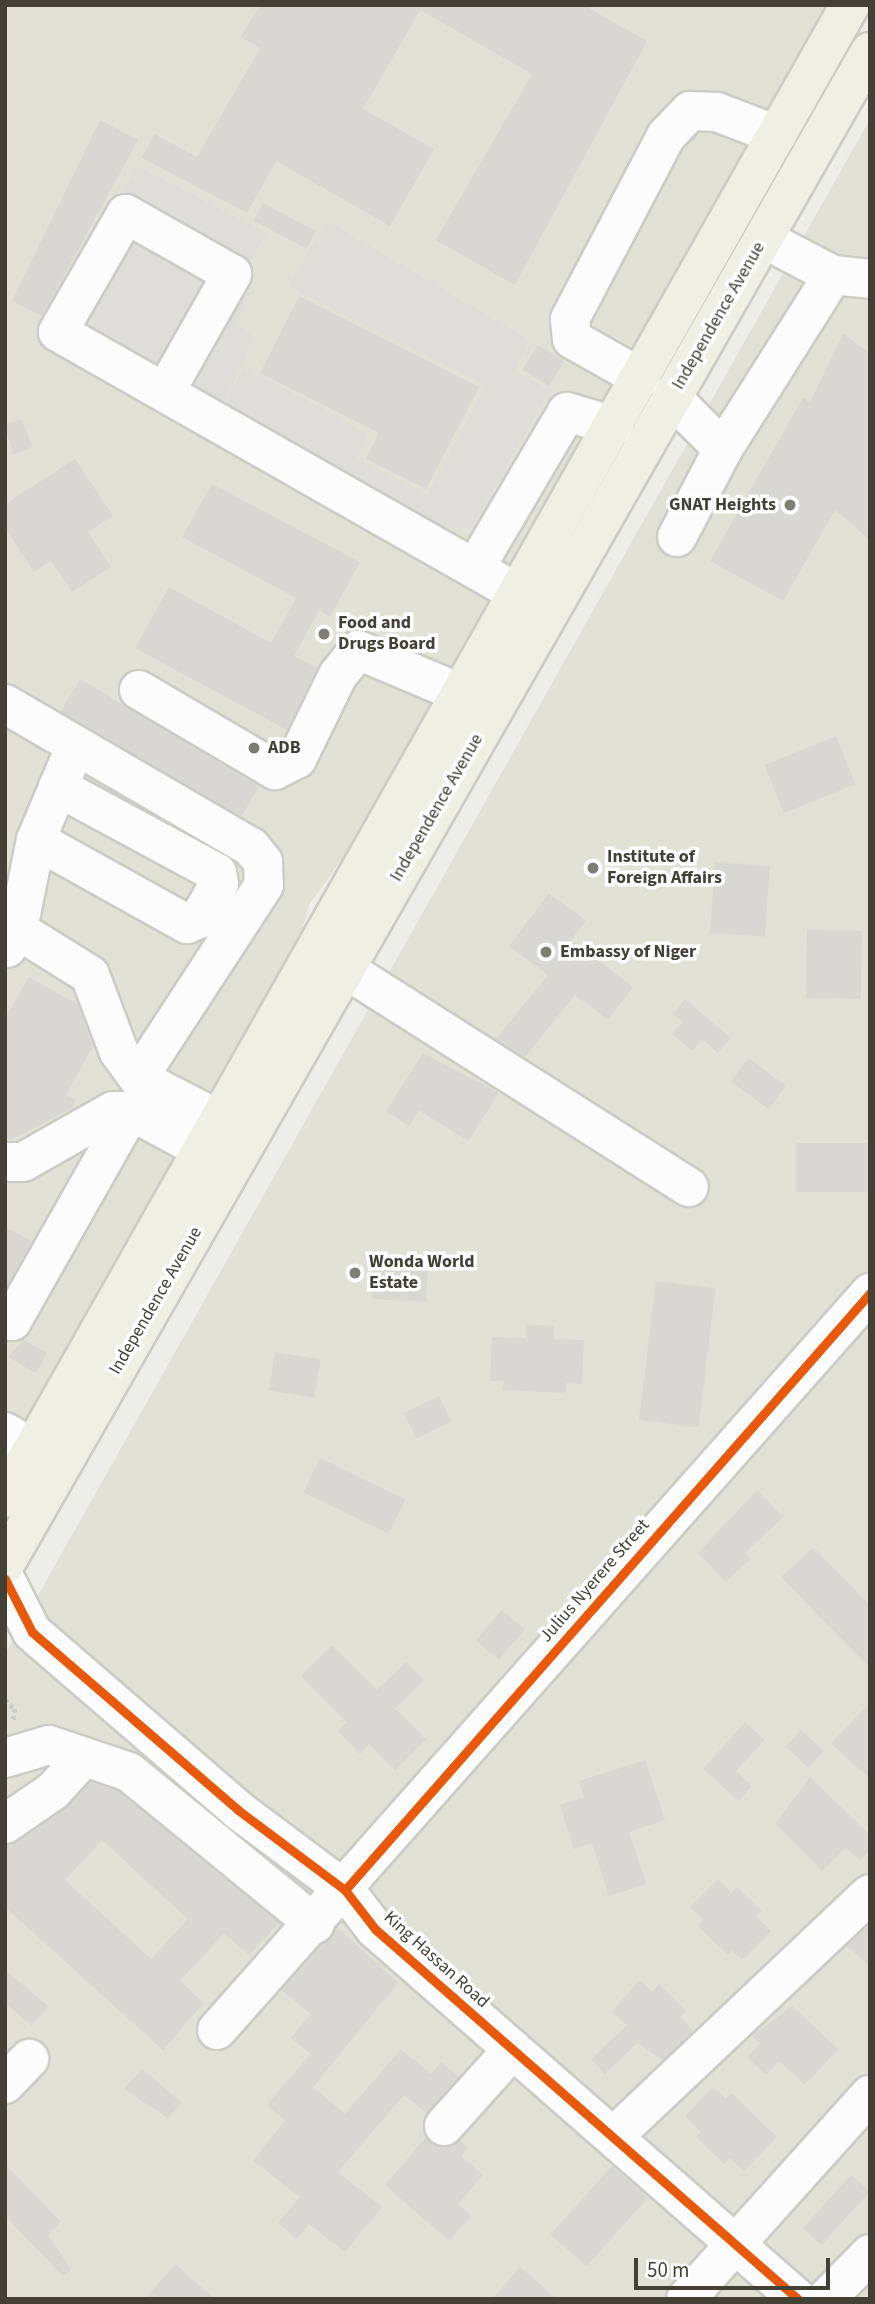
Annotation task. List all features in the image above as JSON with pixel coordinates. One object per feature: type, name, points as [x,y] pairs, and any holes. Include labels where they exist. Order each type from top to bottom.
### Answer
[{"type":"main road","name":"Independence Avenue","points":[[5,1564],[345,970],[656,388],[777,135],[850,5]]},
{"type":"main road","name":"Independence Avenue","points":[[5,1498],[20,1441],[211,1135],[614,426],[656,388],[764,239],[870,52]]},
{"type":"street","points":[[723,449],[656,388],[572,339],[570,319],[666,136],[690,111],[717,112],[777,135]]},
{"type":"street","points":[[165,392],[232,274],[126,214],[58,332],[165,392],[482,556]]},
{"type":"street","points":[[677,537],[723,449],[851,277],[764,239]]},
{"type":"street","points":[[482,556],[567,412],[614,426]]},
{"type":"street","points":[[442,521],[482,556],[519,594]]},
{"type":"street","points":[[139,690],[275,769],[297,760],[338,675],[358,650],[462,694]]},
{"type":"street","points":[[5,704],[251,846],[263,862],[264,885],[134,1095],[12,1321],[5,1317]]},
{"type":"street","points":[[78,744],[36,840],[9,934],[90,975],[134,1095],[211,1135]]},
{"type":"street","points":[[36,840],[187,924],[198,919],[219,884],[217,873],[58,787]]},
{"type":"street","points":[[345,970],[689,1187]]},
{"type":"street","points":[[5,1162],[35,1156],[134,1095]]},
{"type":"street","name":"Julius Nyerere Street","points":[[217,2030],[315,1924],[870,1293]]},
{"type":"street","name":"King Hassan Road","points":[[5,1579],[19,1632],[238,1810],[345,1890],[375,1929],[798,2299]]},
{"type":"street","points":[[5,1758],[49,1745],[129,1772],[315,1924]]},
{"type":"street","points":[[5,1824],[53,1791],[84,1757]]},
{"type":"street","points":[[614,2136],[870,1894]]},
{"type":"street","points":[[444,2126],[513,2049]]},
{"type":"street","points":[[686,2299],[870,2095]]},
{"type":"street","points":[[826,2299],[870,2254]]},
{"type":"shaded area","points":[[5,5],[840,5],[380,806],[309,905],[291,971],[5,1466]]},
{"type":"shaded area","points":[[870,119],[870,2299],[5,2299],[5,1654]]},
{"type":"shaded area","points":[[137,166],[266,233],[237,286],[251,293],[235,325],[255,335],[222,406],[245,367],[368,434],[356,459],[428,495],[486,386],[288,286],[327,221],[529,340],[514,371],[550,390],[472,527],[429,530],[46,334]]},
{"type":"building","points":[[260,5],[583,5],[647,41],[515,285],[436,240],[532,74],[420,10],[363,109],[434,149],[390,226],[276,161],[247,213],[142,158],[154,134],[197,157],[260,48],[241,37]]},
{"type":"building","points":[[100,120],[138,140],[42,316],[12,301]]},
{"type":"building","points":[[263,203],[316,231],[307,249],[254,221]]},
{"type":"building","points":[[299,296],[479,387],[426,489],[366,459],[379,433],[260,373]]},
{"type":"building","name":"GNAT Heights","points":[[843,334],[870,353],[870,540],[835,510],[783,601],[710,561],[803,398],[810,402]]},
{"type":"building","points":[[538,345],[564,361],[549,386],[523,370]]},
{"type":"building","points":[[21,419],[33,447],[13,455],[5,425]]},
{"type":"building","points":[[75,459],[113,516],[88,532],[111,567],[72,592],[51,561],[34,572],[5,528],[5,504]]},
{"type":"building","points":[[212,484],[360,562],[330,617],[319,610],[294,656],[317,668],[287,730],[135,648],[169,587],[271,643],[296,598],[182,537]]},
{"type":"building","points":[[80,679],[259,787],[240,819],[60,712]]},
{"type":"building","points":[[836,736],[855,784],[784,813],[765,765]]},
{"type":"building","points":[[715,862],[770,866],[765,937],[710,933]]},
{"type":"building","points":[[549,893],[586,921],[571,940],[633,987],[608,1020],[575,995],[525,1057],[496,1039],[548,975],[509,946]]},
{"type":"building","points":[[807,930],[862,931],[861,999],[806,998]]},
{"type":"building","points":[[29,977],[77,1004],[93,1046],[66,1095],[76,1100],[71,1109],[11,1140],[5,1137],[5,1018]]},
{"type":"building","points":[[685,999],[731,1038],[718,1053],[702,1039],[692,1051],[672,1034],[683,1022],[673,1014]]},
{"type":"building","points":[[423,1053],[499,1093],[468,1141],[419,1110],[409,1126],[386,1111]]},
{"type":"building","points":[[748,1058],[786,1086],[769,1109],[731,1081]]},
{"type":"building","points":[[796,1143],[870,1143],[870,1192],[796,1192]]},
{"type":"building","points":[[5,1227],[32,1241],[5,1289]]},
{"type":"building","points":[[374,1263],[428,1266],[426,1302],[372,1299]]},
{"type":"building","points":[[656,1281],[716,1288],[698,1427],[639,1420]]},
{"type":"building","points":[[526,1324],[554,1326],[553,1339],[584,1340],[582,1384],[566,1383],[566,1393],[503,1390],[504,1381],[490,1381],[492,1337],[526,1338]]},
{"type":"building","points":[[23,1340],[47,1353],[36,1373],[8,1357]]},
{"type":"building","points":[[275,1352],[320,1359],[314,1398],[269,1391]]},
{"type":"building","points":[[439,1396],[451,1421],[416,1438],[404,1413]]},
{"type":"building","points":[[320,1458],[405,1500],[389,1534],[303,1492]]},
{"type":"building","points":[[757,1490],[783,1517],[745,1553],[750,1559],[726,1582],[698,1553]]},
{"type":"building","points":[[813,1547],[870,1605],[870,1668],[781,1577]]},
{"type":"building","points":[[502,1610],[525,1630],[498,1660],[476,1640]]},
{"type":"building","points":[[332,1646],[377,1690],[406,1662],[424,1680],[395,1709],[426,1739],[395,1770],[369,1744],[360,1754],[338,1731],[347,1722],[301,1676]]},
{"type":"building","points":[[870,1703],[870,1779],[831,1743]]},
{"type":"building","points":[[745,1722],[765,1740],[736,1771],[752,1786],[739,1801],[703,1769]]},
{"type":"building","points":[[801,1730],[824,1751],[809,1768],[786,1747]]},
{"type":"building","points":[[645,1760],[665,1820],[629,1832],[646,1884],[609,1896],[592,1843],[574,1849],[560,1805],[584,1797],[579,1781]]},
{"type":"building","points":[[810,1777],[870,1835],[870,1851],[859,1861],[846,1847],[822,1871],[775,1824]]},
{"type":"building","points":[[91,1782],[118,1791],[279,1923],[249,1955],[224,1933],[180,1981],[204,2003],[163,2050],[5,1907],[5,1846],[65,1809]],"holes":[[[102,1840],[188,1919],[151,1959],[65,1880]]]},
{"type":"building","points":[[718,1879],[731,1893],[737,1887],[762,1911],[756,1917],[771,1931],[742,1960],[732,1950],[728,1955],[698,1926],[703,1920],[690,1907]]},
{"type":"building","points":[[870,1924],[870,1967],[847,1946]]},
{"type":"building","points":[[337,1927],[398,1983],[313,2087],[345,2114],[401,2049],[431,2074],[441,2062],[459,2077],[427,2114],[404,2095],[338,2172],[382,2207],[345,2252],[309,2224],[297,2239],[278,2223],[300,2197],[253,2161],[285,2120],[267,2105],[310,2054],[291,2038],[310,2014],[282,1990]]},
{"type":"building","points":[[5,1970],[48,2006],[32,2026],[5,2003]]},
{"type":"building","points":[[640,1980],[652,1992],[659,1984],[686,2011],[680,2017],[694,2031],[663,2060],[637,2043],[605,2074],[591,2059],[627,2025],[612,2011]]},
{"type":"building","points":[[792,2006],[838,2049],[805,2085],[779,2061],[766,2075],[747,2057],[760,2043],[752,2036]]},
{"type":"building","points":[[142,2069],[182,2103],[168,2118],[124,2089]]},
{"type":"building","points":[[713,2087],[726,2099],[731,2093],[777,2137],[744,2171],[730,2158],[724,2164],[696,2137],[701,2131],[685,2116]]},
{"type":"building","points":[[426,2137],[440,2147],[460,2141],[468,2148],[461,2156],[483,2175],[458,2204],[471,2216],[449,2241],[385,2185]]},
{"type":"building","points":[[5,2164],[61,2222],[48,2234],[71,2270],[63,2276],[5,2216]]},
{"type":"building","points":[[612,2166],[648,2198],[586,2266],[550,2234]]},
{"type":"building","points":[[851,2175],[870,2192],[821,2245],[803,2229]]},
{"type":"building","points":[[175,2264],[215,2299],[145,2299]]},
{"type":"building","points":[[520,2267],[557,2299],[492,2299]]},
{"type":"cycle path","points":[[345,1890],[870,1293]]},
{"type":"cycle path","points":[[5,1579],[32,1632],[238,1810],[345,1890],[375,1929],[798,2299]]},
{"type":"place","name":"GNAT Heights","points":[[790,505]]},
{"type":"place","name":"Food and Drugs Board","points":[[324,634]]},
{"type":"place","name":"ADB","points":[[254,748]]},
{"type":"place","name":"Institute of Foreign Affairs","points":[[593,868]]},
{"type":"place","name":"Embassy of Niger","points":[[546,952]]},
{"type":"place","name":"Wonda World Estate","points":[[355,1273]]}]
